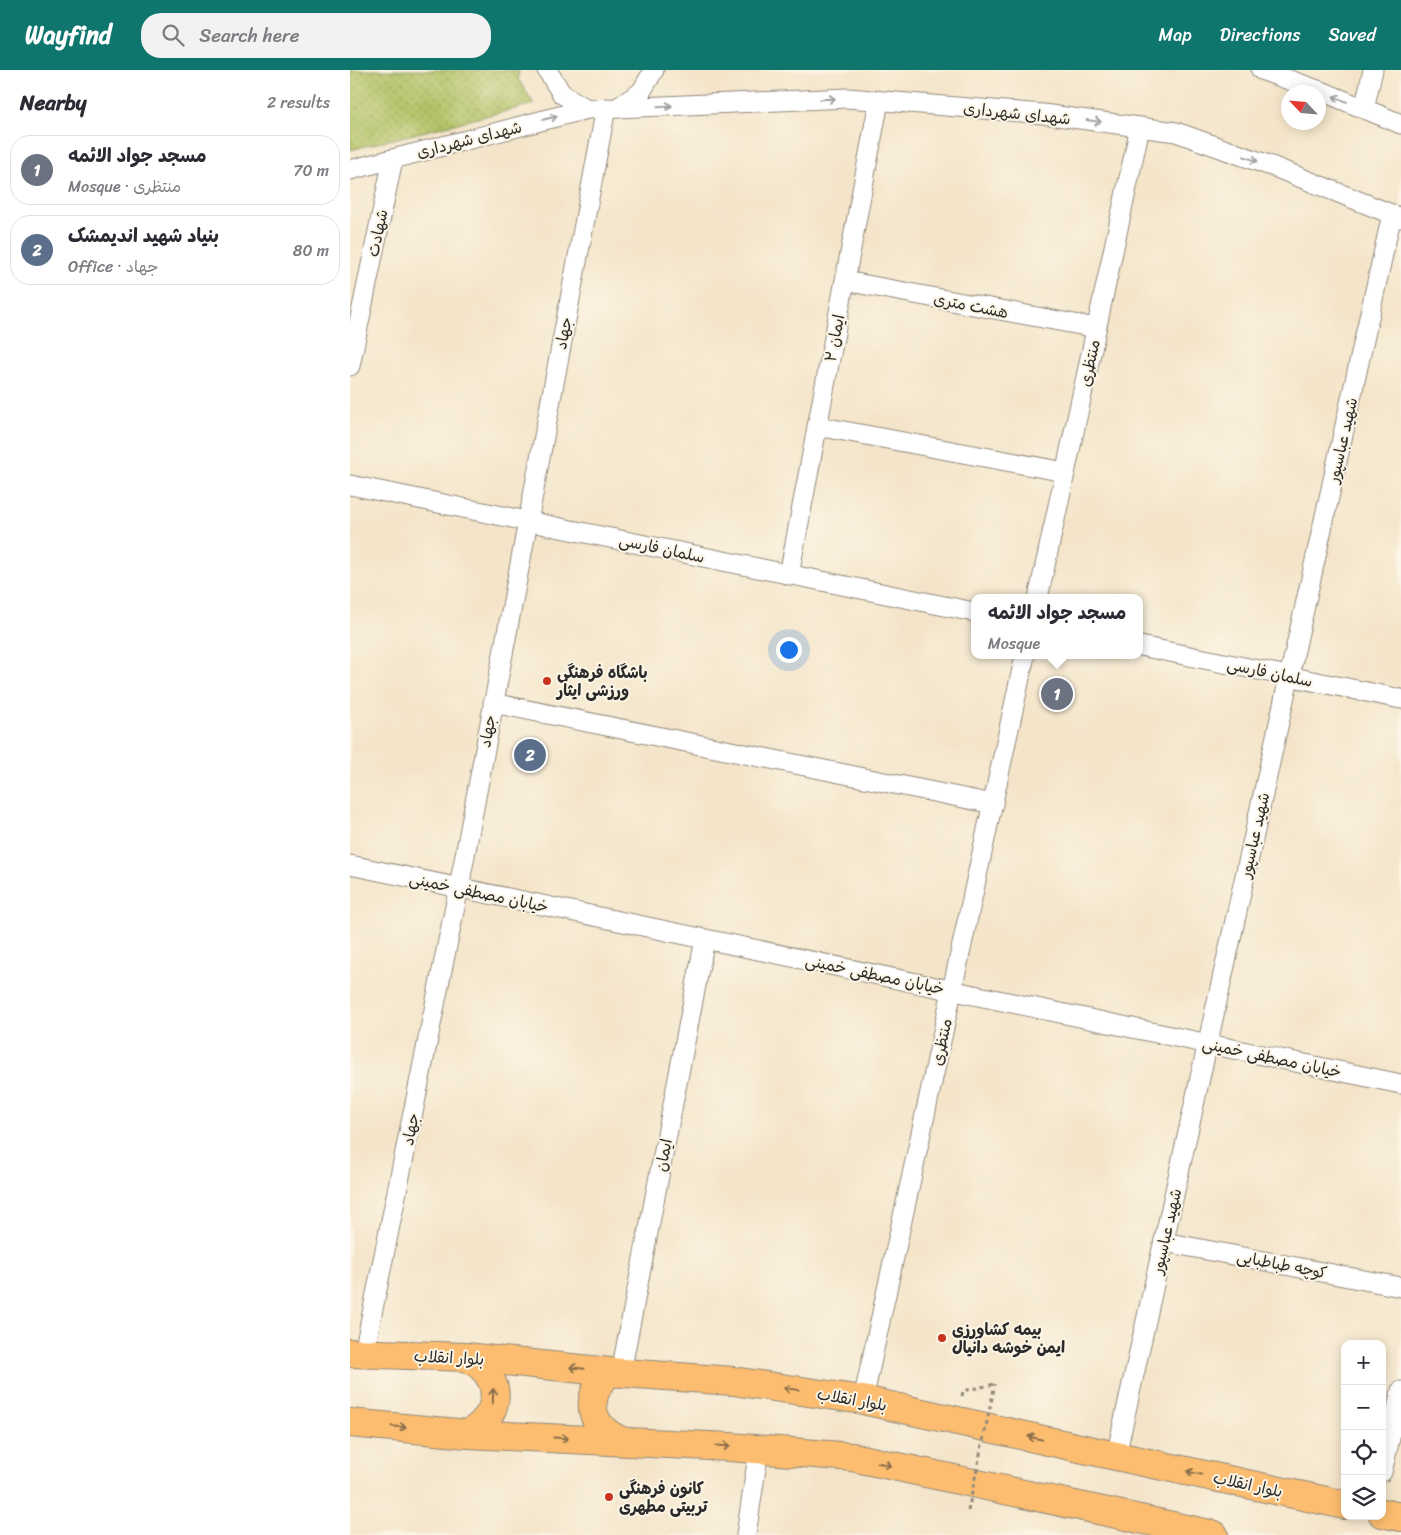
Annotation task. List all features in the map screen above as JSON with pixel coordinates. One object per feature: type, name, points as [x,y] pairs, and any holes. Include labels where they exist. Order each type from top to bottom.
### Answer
[{"type":"main road","name":"بلوار انقلاب","points":[[357,1353],[466,1357],[616,1372],[733,1381],[863,1400],[1341,1503]]},
{"type":"main road","points":[[466,1357],[478,1362],[487,1371],[493,1382],[495,1394],[493,1407],[488,1419],[479,1428],[468,1434]]},
{"type":"main road","points":[[616,1372],[601,1380],[594,1391],[592,1404],[594,1416],[601,1428],[610,1436],[622,1441]]},
{"type":"main road","points":[[350,1423],[468,1434],[759,1449],[852,1457],[1176,1532],[1214,1535]]},
{"type":"main road","points":[[1386,1514],[1401,1517]]},
{"type":"street","points":[[547,70],[562,94],[587,109]]},
{"type":"street","points":[[611,108],[641,92],[654,70]]},
{"type":"street","points":[[1262,70],[1401,124]]},
{"type":"street","points":[[1364,109],[1373,70]]},
{"type":"street","name":"شهدای شهرداری","points":[[350,170],[587,109],[848,98],[1043,114],[1176,132],[1274,167],[1397,216]]},
{"type":"street","name":"ایمان ۲","points":[[790,574],[879,101]]},
{"type":"street","name":"جهاد","points":[[357,1353],[459,888],[528,521],[611,108]]},
{"type":"street","name":"منتظری","points":[[1039,594],[1140,127]]},
{"type":"street","name":"شهادت","points":[[350,366],[393,158]]},
{"type":"street","name":"شهید عباسپور","points":[[1116,1456],[1290,676],[1397,216]]},
{"type":"street","name":"هشت متری","points":[[845,281],[1096,328]]},
{"type":"street","points":[[817,426],[1065,472]]},
{"type":"street","name":"سلمان فارسی","points":[[350,485],[971,611]]},
{"type":"street","name":"سلمان فارسی","points":[[1143,647],[1401,699]]},
{"type":"street","name":"منتظری","points":[[863,1400],[1024,659]]},
{"type":"street","points":[[493,703],[993,804]]},
{"type":"street","name":"خیابان مصطفی خمینی","points":[[350,865],[1401,1084]]},
{"type":"street","name":"ایمان","points":[[616,1372],[705,939]]},
{"type":"street","name":"کوچه طباطبایی","points":[[1164,1242],[1401,1287]]},
{"type":"street","points":[[1386,1455],[1401,1391]]},
{"type":"street","points":[[746,1535],[759,1449]]},
{"type":"path","points":[[963,1391],[995,1384],[968,1511]]},
{"type":"green space","points":[[350,70],[519,70],[518,79],[534,104],[350,150]]},
{"type":"place","name":"باشگاه فرهنگی ورزشی ایثار","points":[[547,681]]},
{"type":"place","name":"مسجد جواد الائمه","points":[[1057,694]]},
{"type":"place","name":"بنیاد شهید اندیمشک","points":[[530,755]]},
{"type":"place","name":"بیمه کشاورزی ایمن خوشه دانیال","points":[[942,1338]]},
{"type":"place","name":"کانون فرهنگی تربیتی مطهری","points":[[609,1497]]}]
